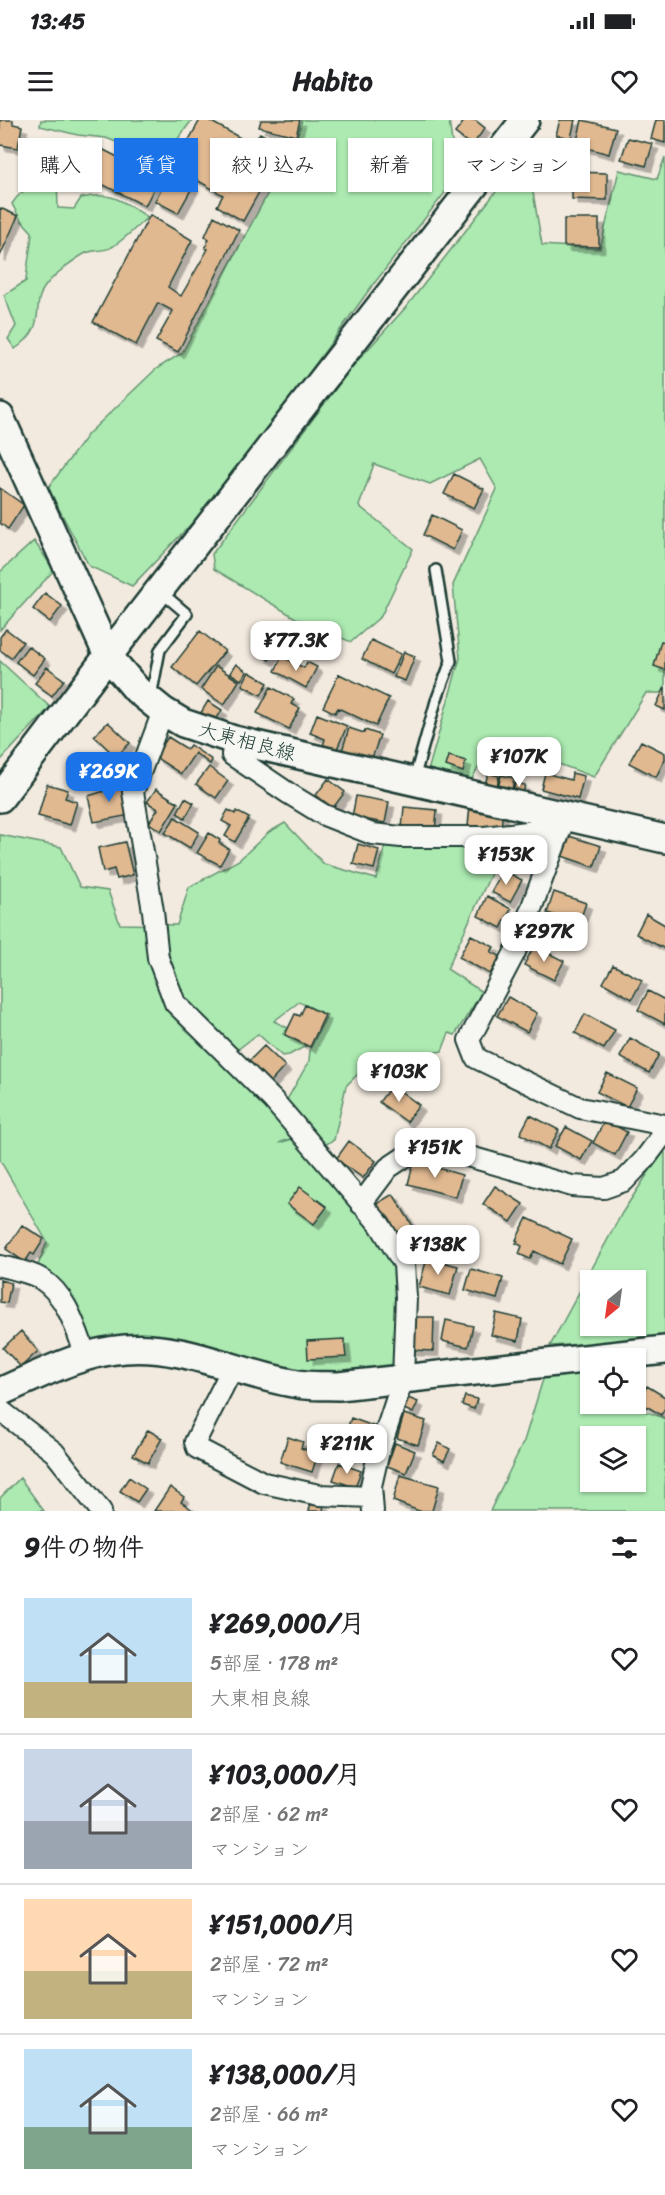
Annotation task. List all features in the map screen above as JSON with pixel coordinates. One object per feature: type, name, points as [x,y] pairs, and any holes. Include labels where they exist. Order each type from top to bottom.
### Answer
[{"type":"street","points":[[0,798],[525,120]]},
{"type":"street","name":"大東相良線","points":[[0,417],[108,656],[122,674],[157,706],[183,723],[234,740],[665,839]]},
{"type":"street","points":[[157,706],[133,792],[153,911],[158,958],[175,1003],[273,1100],[380,1225],[404,1264],[406,1297],[403,1378],[378,1455],[371,1485],[372,1504],[264,1483],[197,1448],[195,1442],[233,1367]]},
{"type":"street","points":[[234,740],[232,755],[324,815],[372,834],[401,837],[484,837],[544,830],[558,814]]},
{"type":"street","points":[[558,814],[515,952],[469,1040],[476,1058],[580,1108],[665,1125]]},
{"type":"street","points":[[361,1203],[388,1168],[412,1152],[453,1152],[572,1186],[604,1188],[624,1181],[644,1160],[665,1132]]},
{"type":"street","points":[[0,1266],[40,1278],[57,1293],[72,1319],[86,1356]]},
{"type":"street","points":[[0,1392],[86,1356],[124,1348],[150,1349],[194,1356],[300,1385],[339,1386],[665,1350]]},
{"type":"street","points":[[0,1410],[54,1452],[101,1511]]},
{"type":"lane","points":[[414,781],[436,701],[451,661],[436,570]]},
{"type":"lane","points":[[157,706],[160,650],[187,614],[159,591]]},
{"type":"green space","points":[[41,120],[192,120],[178,138],[114,138],[114,141],[40,126]]},
{"type":"green space","points":[[302,120],[449,120],[451,138],[444,138],[445,192],[369,290],[230,483],[132,586],[89,566],[48,488],[88,434],[156,369],[182,353],[269,192],[336,192],[336,138],[297,138]]},
{"type":"green space","points":[[665,157],[665,693],[646,693],[594,777],[494,740],[470,782],[428,771],[460,658],[453,585],[497,489],[480,459],[430,484],[374,464],[359,506],[413,549],[381,616],[351,642],[299,620],[214,569],[212,554],[351,368],[407,306],[496,192],[533,192],[542,245],[600,249],[619,170],[657,179]]},
{"type":"green space","points":[[23,192],[57,192],[58,208],[74,209],[81,198],[110,197],[124,202],[148,217],[112,247],[86,253],[59,272],[41,293],[36,324],[32,332],[15,349],[8,339],[16,326],[4,295],[26,281],[32,232],[21,220],[12,204]]},
{"type":"green space","points":[[34,541],[54,570],[0,630],[0,572]]},
{"type":"green space","points":[[0,661],[50,707],[0,761]]},
{"type":"green space","points":[[285,823],[324,864],[376,879],[386,842],[507,839],[447,969],[482,992],[455,1035],[449,1033],[442,1051],[368,1064],[346,1086],[334,1140],[320,1147],[284,1105],[309,1061],[310,1049],[327,1015],[299,1002],[274,1021],[288,1028],[283,1034],[306,1046],[289,1055],[282,1056],[258,1034],[233,1053],[302,1134],[279,1143],[299,1137],[404,1264],[403,1372],[300,1385],[233,1367],[86,1355],[60,1295],[34,1275],[47,1242],[0,1160],[0,835],[61,847],[80,887],[108,891],[120,924],[177,925],[189,887],[239,860],[269,832]]},
{"type":"green space","points":[[662,1152],[665,1153],[665,1339],[550,1346],[580,1291],[580,1336],[646,1336],[646,1270],[591,1270],[622,1213]]},
{"type":"green space","points":[[580,1370],[580,1414],[646,1414],[646,1412],[665,1418],[665,1511],[490,1511],[524,1441],[544,1376]]},
{"type":"green space","points":[[20,1478],[44,1511],[0,1511],[0,1498]]},
{"type":"building","points":[[0,120],[13,120],[13,124],[22,126],[18,148],[0,145]]},
{"type":"building","points":[[200,120],[208,120],[240,138],[210,138],[210,188],[198,181],[198,138],[190,138]]},
{"type":"building","points":[[261,120],[300,120],[296,136],[259,127]]},
{"type":"building","points":[[465,120],[475,120],[485,128],[478,138],[462,138],[455,133]]},
{"type":"building","points":[[560,120],[575,120],[571,138],[556,135]]},
{"type":"building","points":[[582,120],[616,128],[609,154],[590,149],[590,138],[578,138]]},
{"type":"building","points":[[656,120],[665,120],[665,143],[651,139]]},
{"type":"building","points":[[260,133],[269,138],[257,138]]},
{"type":"building","points":[[628,138],[653,144],[646,166],[621,159]]},
{"type":"building","points":[[102,149],[114,155],[114,190],[102,184]]},
{"type":"building","points":[[590,173],[607,173],[607,200],[572,199],[572,192],[590,192]]},
{"type":"building","points":[[117,192],[152,192],[145,206]]},
{"type":"building","points":[[160,192],[190,192],[178,213],[155,201]]},
{"type":"building","points":[[218,192],[259,192],[243,221],[217,206],[223,195]]},
{"type":"building","points":[[0,208],[18,216],[0,256]]},
{"type":"building","points":[[150,215],[192,240],[168,287],[181,296],[208,249],[205,248],[209,239],[205,236],[214,216],[239,230],[178,352],[156,341],[173,311],[158,303],[136,345],[93,322]]},
{"type":"building","points":[[564,219],[599,219],[599,247],[564,246]]},
{"type":"building","points":[[454,474],[484,489],[474,508],[444,494]]},
{"type":"building","points":[[0,488],[24,505],[8,529],[0,523]]},
{"type":"building","points":[[432,515],[462,530],[453,550],[423,535]]},
{"type":"building","points":[[45,593],[62,606],[50,622],[33,609]]},
{"type":"building","points":[[6,629],[23,642],[11,658],[0,650],[0,637]]},
{"type":"building","points":[[275,630],[287,637],[282,644],[271,637]]},
{"type":"building","points":[[200,631],[225,651],[196,686],[172,667]]},
{"type":"building","points":[[371,640],[401,654],[391,674],[362,659]]},
{"type":"building","points":[[661,641],[665,642],[665,670],[654,666]]},
{"type":"building","points":[[28,646],[45,659],[33,675],[16,662]]},
{"type":"building","points":[[268,648],[274,652],[269,660],[262,656]]},
{"type":"building","points":[[404,652],[415,656],[405,681],[394,677]]},
{"type":"building","points":[[282,656],[304,668],[307,662],[317,667],[306,688],[275,671]]},
{"type":"building","points":[[236,664],[247,672],[241,680],[230,673]]},
{"type":"building","points":[[216,666],[239,681],[224,705],[201,689]]},
{"type":"building","points":[[47,667],[64,680],[52,696],[35,683]]},
{"type":"building","points":[[249,672],[268,683],[261,695],[242,685]]},
{"type":"building","points":[[339,674],[389,698],[376,726],[338,708],[335,713],[323,707]]},
{"type":"building","points":[[271,687],[294,699],[291,704],[300,708],[289,729],[257,713]]},
{"type":"building","points":[[665,687],[665,710],[656,706]]},
{"type":"building","points":[[208,701],[222,710],[213,725],[199,716]]},
{"type":"building","points":[[317,714],[347,726],[336,751],[323,746],[325,739],[310,733]]},
{"type":"building","points":[[108,722],[130,743],[116,757],[94,736]]},
{"type":"building","points":[[349,728],[380,735],[371,761],[342,751]]},
{"type":"building","points":[[168,737],[187,749],[190,745],[212,760],[210,764],[195,753],[181,774],[155,757]]},
{"type":"building","points":[[641,741],[665,753],[665,759],[656,777],[629,763]]},
{"type":"building","points":[[498,747],[526,757],[521,769],[494,759]]},
{"type":"building","points":[[449,756],[466,761],[463,772],[446,766]]},
{"type":"building","points":[[209,767],[228,781],[216,798],[196,784]]},
{"type":"building","points":[[488,773],[499,776],[497,787],[485,785]]},
{"type":"building","points":[[545,773],[571,780],[572,773],[584,776],[578,799],[541,789]]},
{"type":"building","points":[[501,775],[514,778],[512,791],[498,788]]},
{"type":"building","points":[[328,779],[345,792],[333,808],[316,795]]},
{"type":"building","points":[[122,782],[130,815],[94,822],[88,796],[108,790],[106,786]]},
{"type":"building","points":[[515,783],[525,785],[523,794],[513,791]]},
{"type":"building","points":[[47,784],[68,790],[65,798],[77,802],[70,825],[38,816]]},
{"type":"building","points":[[156,789],[178,803],[161,831],[149,823],[158,809],[147,802]]},
{"type":"building","points":[[356,796],[389,802],[385,823],[352,817]]},
{"type":"building","points":[[185,798],[194,803],[185,818],[177,813]]},
{"type":"building","points":[[470,805],[503,808],[501,830],[468,826]]},
{"type":"building","points":[[404,807],[437,810],[435,832],[402,828]]},
{"type":"building","points":[[228,810],[235,814],[236,811],[249,818],[235,842],[225,836],[231,826],[222,821]]},
{"type":"building","points":[[175,817],[199,832],[190,848],[165,833]]},
{"type":"building","points":[[209,833],[229,849],[220,865],[197,853]]},
{"type":"building","points":[[569,836],[601,846],[594,867],[562,856]]},
{"type":"building","points":[[519,841],[542,849],[536,868],[513,860]]},
{"type":"building","points":[[125,842],[133,875],[117,879],[114,869],[103,872],[98,848]]},
{"type":"building","points":[[358,844],[379,850],[374,869],[353,864]]},
{"type":"building","points":[[503,870],[522,880],[510,902],[491,892]]},
{"type":"building","points":[[554,892],[586,903],[579,923],[547,913]]},
{"type":"building","points":[[487,896],[511,909],[501,928],[478,916]]},
{"type":"building","points":[[646,914],[665,925],[665,949],[636,934]]},
{"type":"building","points":[[471,935],[494,947],[491,952],[500,956],[490,974],[459,957]]},
{"type":"building","points":[[534,946],[564,961],[554,980],[524,965]]},
{"type":"building","points":[[613,965],[642,980],[632,999],[603,983]]},
{"type":"building","points":[[648,991],[665,1000],[665,1024],[638,1010]]},
{"type":"building","points":[[508,997],[537,1013],[527,1032],[497,1016]]},
{"type":"building","points":[[305,1005],[325,1015],[310,1047],[285,1035],[295,1014],[300,1016]]},
{"type":"building","points":[[585,1014],[615,1030],[604,1049],[575,1033]]},
{"type":"building","points":[[630,1038],[659,1054],[649,1073],[620,1057]]},
{"type":"building","points":[[264,1046],[285,1066],[269,1084],[247,1063]]},
{"type":"building","points":[[607,1073],[637,1088],[627,1107],[597,1092]]},
{"type":"building","points":[[392,1085],[419,1105],[407,1122],[379,1102]]},
{"type":"building","points":[[530,1115],[559,1130],[549,1149],[520,1134]]},
{"type":"building","points":[[605,1120],[627,1132],[615,1155],[593,1143]]},
{"type":"building","points":[[566,1127],[592,1141],[581,1160],[555,1146]]},
{"type":"building","points":[[349,1141],[376,1161],[363,1178],[336,1159]]},
{"type":"building","points":[[414,1161],[462,1175],[456,1197],[408,1184]]},
{"type":"building","points":[[495,1186],[523,1204],[511,1222],[483,1204]]},
{"type":"building","points":[[300,1187],[327,1207],[314,1224],[287,1204]]},
{"type":"building","points":[[393,1194],[413,1226],[393,1239],[373,1206]]},
{"type":"building","points":[[527,1218],[572,1239],[560,1264],[534,1251],[530,1259],[519,1254],[522,1246],[516,1243],[518,1241],[516,1240]]},
{"type":"building","points":[[22,1225],[44,1239],[34,1255],[31,1253],[25,1262],[6,1249]]},
{"type":"building","points":[[427,1258],[458,1266],[450,1295],[419,1287]]},
{"type":"building","points":[[471,1269],[503,1278],[497,1299],[465,1290]]},
{"type":"building","points":[[0,1280],[11,1283],[7,1303],[0,1302]]},
{"type":"building","points":[[496,1313],[522,1319],[518,1341],[491,1335]]},
{"type":"building","points":[[413,1317],[434,1317],[433,1351],[411,1350]]},
{"type":"building","points":[[446,1320],[473,1326],[468,1347],[442,1341]]},
{"type":"building","points":[[21,1331],[38,1351],[21,1367],[3,1348]]},
{"type":"building","points":[[344,1339],[346,1357],[308,1359],[307,1341]]},
{"type":"building","points":[[647,1386],[665,1397],[665,1408],[661,1415],[646,1406]]},
{"type":"building","points":[[465,1396],[477,1399],[474,1409],[462,1405]]},
{"type":"building","points":[[408,1398],[418,1402],[413,1413],[404,1409]]},
{"type":"building","points":[[404,1414],[426,1421],[418,1445],[397,1438]]},
{"type":"building","points":[[351,1418],[373,1426],[367,1442],[345,1435]]},
{"type":"building","points":[[148,1430],[162,1438],[148,1463],[133,1455]]},
{"type":"building","points":[[288,1437],[303,1442],[301,1448],[318,1454],[312,1472],[280,1462]]},
{"type":"building","points":[[395,1443],[415,1451],[406,1473],[387,1466]]},
{"type":"building","points":[[439,1443],[450,1449],[444,1461],[433,1455]]},
{"type":"building","points":[[339,1463],[361,1471],[355,1487],[333,1480]]},
{"type":"building","points":[[400,1475],[439,1486],[432,1511],[419,1511],[393,1501]]},
{"type":"building","points":[[129,1477],[146,1489],[137,1502],[120,1491]]},
{"type":"building","points":[[170,1487],[184,1497],[181,1502],[194,1511],[154,1511]]},
{"type":"building","points":[[311,1502],[324,1504],[323,1511],[309,1511]]}]
